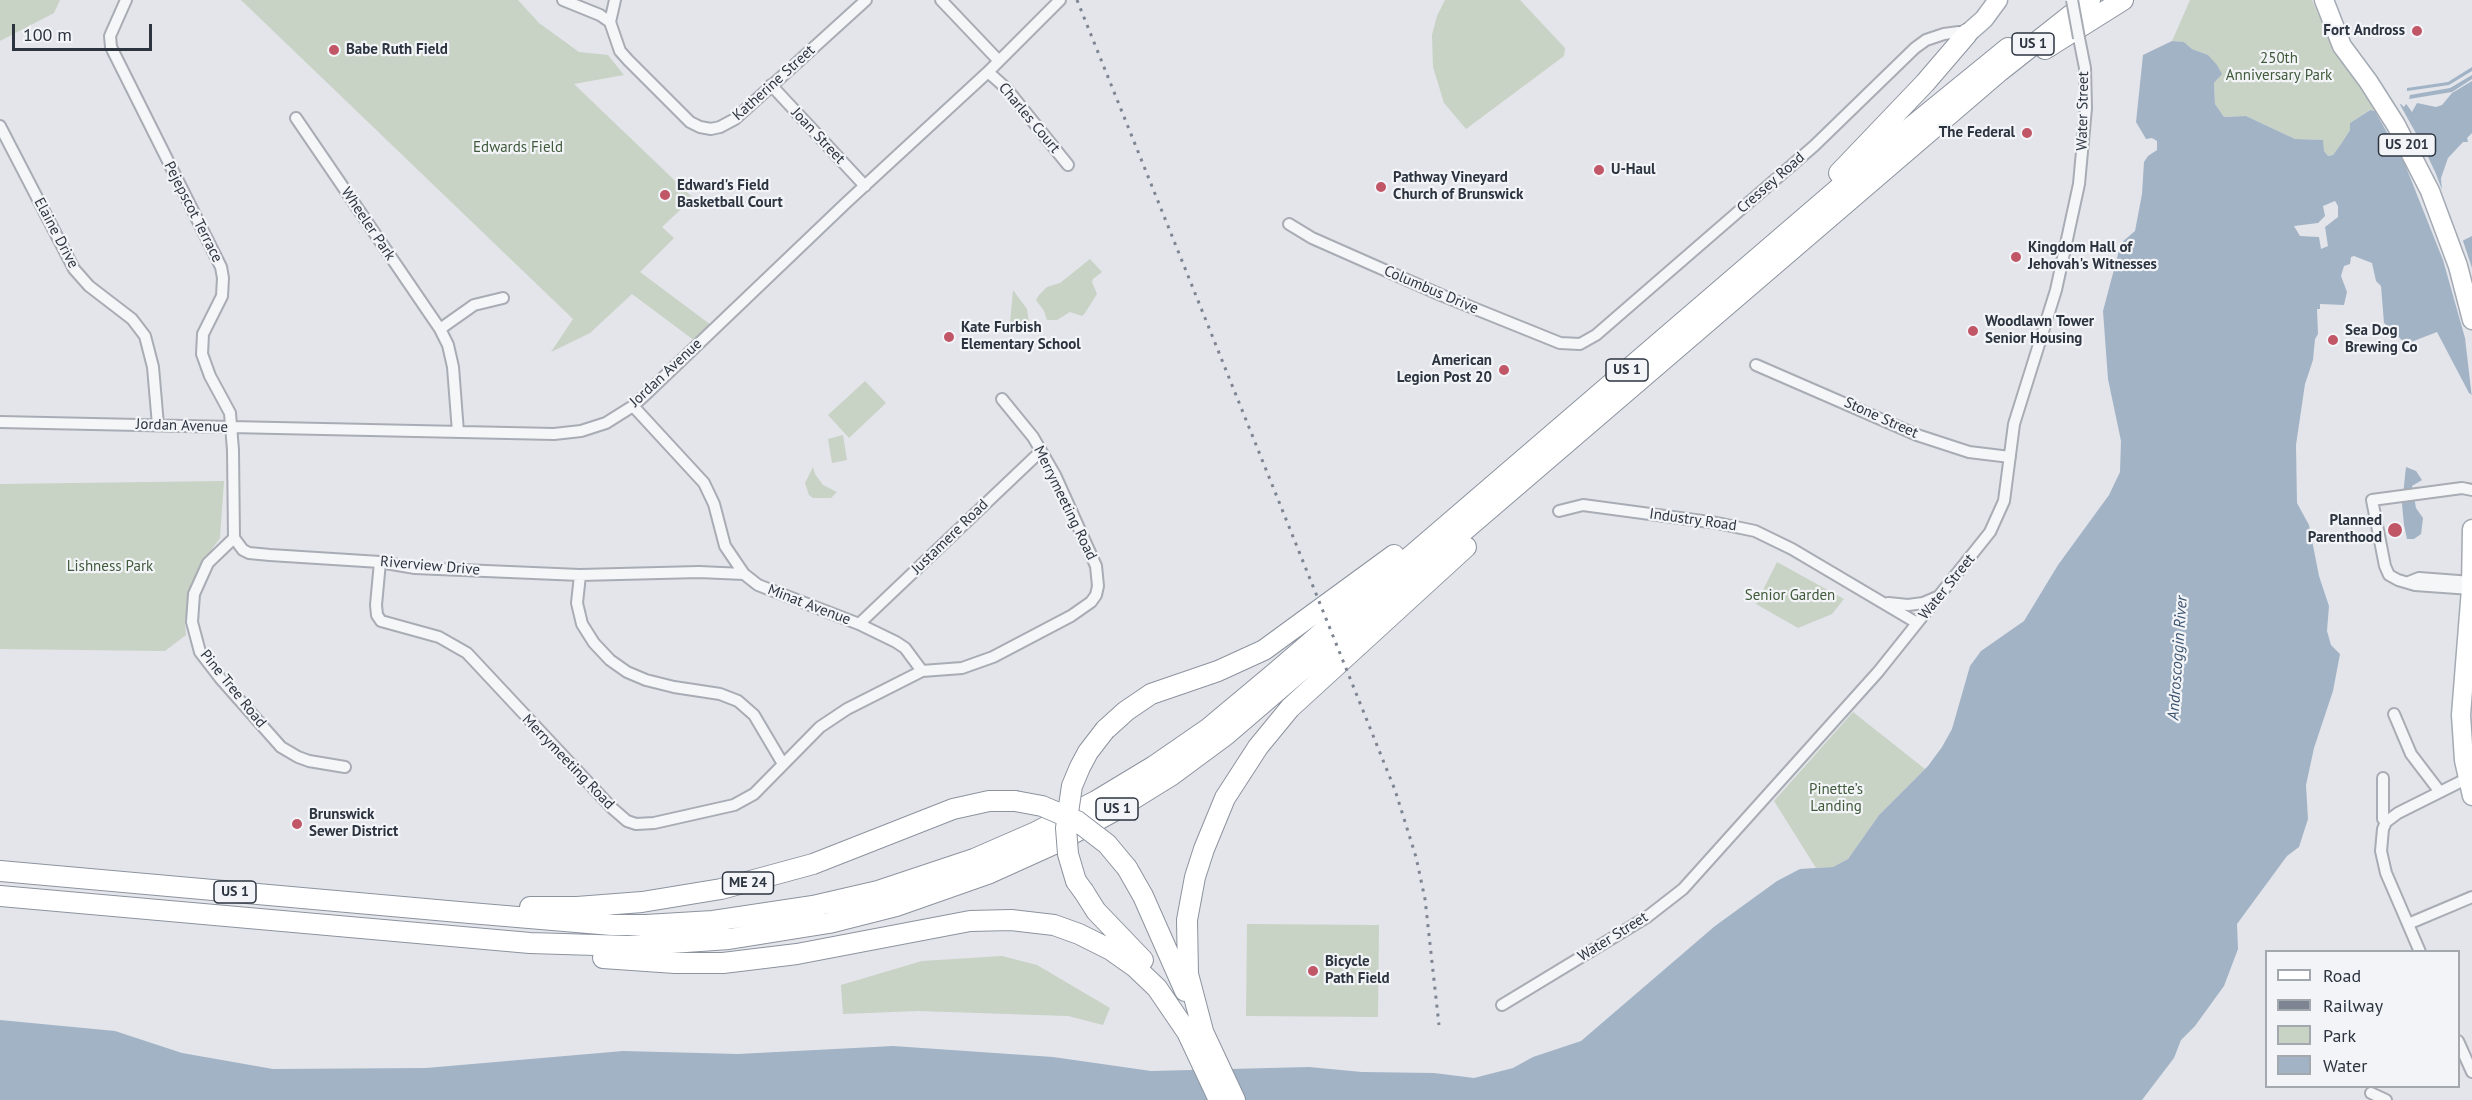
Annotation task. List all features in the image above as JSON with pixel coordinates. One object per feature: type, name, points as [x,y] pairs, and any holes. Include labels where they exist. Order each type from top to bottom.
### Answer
[{"type":"highway","name":"US 1","points":[[0,871],[612,925],[713,921],[780,912],[878,891],[974,860],[1096,801],[1181,748],[1244,700],[1889,145],[2070,0]]},
{"type":"highway","name":"US 1","points":[[0,896],[530,943],[594,946],[662,945],[795,930],[924,897],[990,873],[1052,845],[1141,795],[1226,735],[2008,64],[2090,0]]},
{"type":"highway","points":[[1979,91],[2123,0]]},
{"type":"highway","points":[[1796,225],[1804,209],[1925,84],[1967,34]]},
{"type":"highway","points":[[1219,1100],[1195,1031],[1186,942],[1195,877],[1213,825],[1243,768],[1290,708],[1562,460],[1590,423]]},
{"type":"highway","points":[[1235,1100],[1168,988],[1106,922],[1076,881],[1068,854],[1066,828],[1072,786],[1088,752],[1105,730],[1126,711],[1151,694],[1218,671],[1264,650],[1436,524],[1458,516]]},
{"type":"highway","name":"ME 24","points":[[470,914],[518,907],[577,907],[633,903],[721,889],[813,864],[953,809],[989,801],[1015,801],[1050,808],[1077,821],[1107,844],[1126,868],[1143,896],[1195,1031]]},
{"type":"highway","points":[[530,943],[555,954],[649,962],[723,963],[813,951],[970,921],[1023,921],[1069,930],[1095,941],[1120,956],[1157,988],[1195,1031]]},
{"type":"main road","points":[[1967,34],[1984,19],[1998,0]]},
{"type":"main road","name":"US 201","points":[[2324,0],[2342,46],[2396,125],[2418,166],[2458,266],[2472,320]]},
{"type":"main road","points":[[2470,787],[2461,715],[2471,584],[2472,529]]},
{"type":"street","name":"Pejepscot Terrace","points":[[126,0],[110,36],[111,47],[221,267],[224,278],[222,296],[203,334],[202,354],[210,376],[230,413],[232,428]]},
{"type":"street","points":[[563,0],[600,15],[610,22],[615,0]]},
{"type":"street","name":"Katherine Street","points":[[610,22],[620,51],[682,115],[700,127],[711,129],[728,124],[866,0]]},
{"type":"street","points":[[941,0],[999,61]]},
{"type":"street","name":"Jordan Avenue","points":[[0,422],[554,434],[581,431],[606,423],[633,406],[988,72],[1060,0]]},
{"type":"street","name":"Water Street","points":[[1502,1005],[1647,917],[1683,889],[1824,734],[1980,546],[1998,517],[2008,483],[2014,424],[2056,290],[2079,184],[2086,108],[2085,68],[2070,0]]},
{"type":"street","name":"Cressey Road","points":[[1576,345],[1596,335],[1814,146],[1915,48],[1934,36],[1959,32],[1967,34]]},
{"type":"street","name":"Charles Court","points":[[988,72],[1006,88],[1068,165]]},
{"type":"street","name":"Joan Street","points":[[771,85],[865,186]]},
{"type":"street","name":"Wheeler Park","points":[[296,118],[440,329],[448,345],[453,367],[458,432]]},
{"type":"street","name":"Elaine Drive","points":[[0,126],[74,269],[89,286],[132,318],[145,336],[153,367],[158,425]]},
{"type":"street","name":"Columbus Drive","points":[[1289,224],[1312,238],[1441,295],[1551,339],[1576,345]]},
{"type":"street","points":[[440,329],[474,305],[503,298]]},
{"type":"street","name":"Stone Street","points":[[1756,365],[1917,435],[1969,452],[2010,457]]},
{"type":"street","name":"Merrymeeting Road","points":[[380,562],[376,605],[381,621],[439,637],[467,653],[612,808],[627,821],[636,824],[654,823],[742,802],[754,794],[833,717],[906,678],[922,672],[962,668],[993,657],[1071,615],[1084,607],[1096,595],[1098,576],[1088,545],[1041,451],[1026,428],[1002,399]]},
{"type":"street","name":"Minat Avenue","points":[[633,406],[704,483],[714,504],[725,546],[744,574],[758,585],[859,624],[896,642],[904,648],[922,672]]},
{"type":"street","points":[[232,428],[234,538]]},
{"type":"street","name":"Justamere Road","points":[[859,624],[1041,451]]},
{"type":"street","points":[[2471,584],[2419,578],[2409,582],[2393,578],[2385,566],[2372,500],[2462,488],[2472,490]]},
{"type":"street","name":"Industry Road","points":[[1559,511],[1583,505],[1738,526],[1792,549],[1917,623]]},
{"type":"street","name":"Riverview Drive","points":[[234,538],[243,550],[249,553],[380,562],[415,568],[580,575],[721,572],[744,574]]},
{"type":"street","name":"Pine Tree Road","points":[[234,538],[208,563],[194,594],[192,622],[200,652],[281,747],[309,761],[345,766]]},
{"type":"street","points":[[580,575],[578,603],[582,624],[594,643],[610,660],[627,672],[665,686],[720,694],[738,700],[754,715],[783,764]]},
{"type":"street","name":"Industry Road","points":[[1882,601],[1908,605],[1923,603],[1940,595]]},
{"type":"street","points":[[2394,714],[2411,754],[2440,792]]},
{"type":"street","points":[[2383,778],[2383,819],[2386,822],[2381,851],[2386,873],[2420,950]]},
{"type":"street","points":[[2386,822],[2398,813],[2440,792],[2470,787]]},
{"type":"street","points":[[2408,924],[2472,897]]},
{"type":"street","points":[[2460,1045],[2472,1072]]},
{"type":"street","points":[[2371,1093],[2386,1100]]},
{"type":"green space","points":[[0,0],[60,0],[54,13],[0,41]]},
{"type":"green space","name":"Edwards Field","points":[[241,0],[518,0],[539,23],[579,52],[608,55],[624,75],[574,84],[693,198],[662,227],[674,238],[640,272],[711,325],[695,341],[632,294],[590,333],[551,352],[573,319]]},
{"type":"green space","points":[[1445,0],[1520,0],[1565,48],[1564,56],[1466,129],[1444,103],[1433,67],[1432,35],[1437,16]]},
{"type":"green space","name":"250th Anniversary Park","points":[[2190,0],[2312,0],[2329,39],[2375,111],[2369,110],[2350,123],[2350,130],[2341,144],[2333,155],[2328,156],[2324,151],[2322,140],[2295,139],[2246,116],[2224,117],[2215,104],[2214,83],[2218,79],[2208,55],[2192,49],[2184,42],[2172,41]]},
{"type":"green space","points":[[1090,259],[1102,272],[1093,279],[1097,294],[1085,313],[1082,316],[1070,312],[1057,320],[1047,320],[1036,300],[1039,295],[1047,287],[1060,283]]},
{"type":"green space","points":[[1013,290],[1027,309],[1029,323],[1010,324]]},
{"type":"green space","points":[[865,381],[886,403],[849,438],[828,415]]},
{"type":"green space","points":[[843,435],[847,460],[832,463],[828,439]]},
{"type":"green space","points":[[813,467],[823,485],[837,492],[831,498],[813,498],[809,495],[805,483]]},
{"type":"green space","name":"Lishness Park","points":[[224,481],[220,538],[202,563],[192,585],[185,622],[186,635],[165,651],[0,649],[0,484]]},
{"type":"green space","name":"Senior Garden","points":[[1777,562],[1844,599],[1832,614],[1798,628],[1756,604]]},
{"type":"green space","name":"Pinette’s Landing","points":[[1853,712],[1925,769],[1879,815],[1848,859],[1833,867],[1816,868],[1774,801]]},
{"type":"green space","name":"Bicycle Path Field","points":[[1247,924],[1379,925],[1378,1017],[1246,1016]]},
{"type":"green space","points":[[1002,956],[1037,965],[1110,1008],[1103,1025],[1068,1016],[918,1011],[843,1014],[841,985],[922,961]]},
{"type":"water","name":"Androscoggin River","points":[[2172,41],[2184,42],[2192,49],[2208,55],[2222,74],[2214,83],[2215,104],[2224,117],[2246,116],[2295,139],[2323,140],[2324,151],[2328,156],[2333,155],[2341,144],[2350,130],[2350,123],[2370,110],[2384,113],[2401,104],[2404,107],[2406,104],[2412,112],[2417,103],[2436,107],[2442,105],[2452,93],[2472,81],[2472,133],[2467,138],[2468,142],[2463,142],[2448,158],[2441,178],[2445,231],[2462,241],[2472,236],[2472,395],[2437,332],[2406,344],[2384,323],[2381,286],[2376,281],[2372,263],[2351,257],[2350,264],[2344,266],[2341,276],[2347,292],[2344,305],[2320,304],[2320,309],[2317,309],[2318,334],[2305,384],[2296,445],[2297,503],[2309,525],[2319,576],[2329,606],[2327,631],[2331,645],[2340,654],[2333,691],[2314,748],[2306,785],[2308,819],[2299,847],[2287,856],[2237,924],[2238,949],[2224,986],[2195,1026],[2181,1040],[2174,1058],[2142,1100],[0,1100],[0,1020],[115,1031],[182,1053],[273,1069],[426,1068],[623,1051],[738,1054],[893,1046],[1053,1057],[1151,1071],[1309,1067],[1362,1072],[1434,1073],[1474,1078],[1513,1068],[1533,1057],[1581,1041],[1715,926],[1777,881],[1800,869],[1833,867],[1848,859],[1879,815],[1928,766],[1942,747],[1952,729],[1970,666],[1981,651],[2024,621],[2058,565],[2109,495],[2120,472],[2121,441],[2108,379],[2103,311],[2121,243],[2135,231],[2142,194],[2144,162],[2157,150],[2157,141],[2152,138],[2146,139],[2136,122],[2143,55]],"holes":[[[2335,201],[2338,206],[2338,217],[2325,227],[2328,246],[2321,249],[2319,237],[2300,236],[2294,226],[2318,223],[2325,216],[2323,206]]]},
{"type":"water","points":[[2472,67],[2472,71],[2449,85],[2407,91],[2407,88],[2448,82]]},
{"type":"water","points":[[2472,75],[2472,79],[2452,92],[2409,99],[2410,95],[2450,88]]},
{"type":"water","points":[[2406,467],[2416,471],[2422,480],[2412,486],[2416,508],[2423,518],[2421,534],[2414,539],[2407,539],[2404,525],[2402,504]]},
{"type":"pier","points":[[2398,101],[2436,174],[2444,195],[2445,219],[2455,236],[2462,238],[2472,268],[2472,398],[2465,338],[2443,260],[2404,162],[2373,108],[2384,110]]},
{"type":"railway","points":[[1077,0],[1395,790],[1416,857],[1425,899],[1439,1025]]},
{"type":"place","name":"Fort Andross","points":[[2417,31]]},
{"type":"place","name":"Babe Ruth Field","points":[[334,50]]},
{"type":"place","name":"The Federal","points":[[2027,133]]},
{"type":"place","name":"U-Haul","points":[[1599,170]]},
{"type":"place","name":"Pathway Vineyard Church of Brunswick","points":[[1381,187]]},
{"type":"place","name":"Edward's Field Basketball Court","points":[[665,195]]},
{"type":"place","name":"Kingdom Hall of Jehovah's Witnesses","points":[[2016,257]]},
{"type":"place","name":"Woodlawn Tower Senior Housing","points":[[1973,331]]},
{"type":"place","name":"Kate Furbish Elementary School","points":[[949,337]]},
{"type":"place","name":"Sea Dog Brewing Co","points":[[2333,340]]},
{"type":"place","name":"American Legion Post 20","points":[[1504,370]]},
{"type":"place","name":"Planned Parenthood","points":[[2395,530]]},
{"type":"place","name":"Brunswick Sewer District","points":[[297,824]]},
{"type":"place","name":"Bicycle Path Field","points":[[1313,971]]}]
